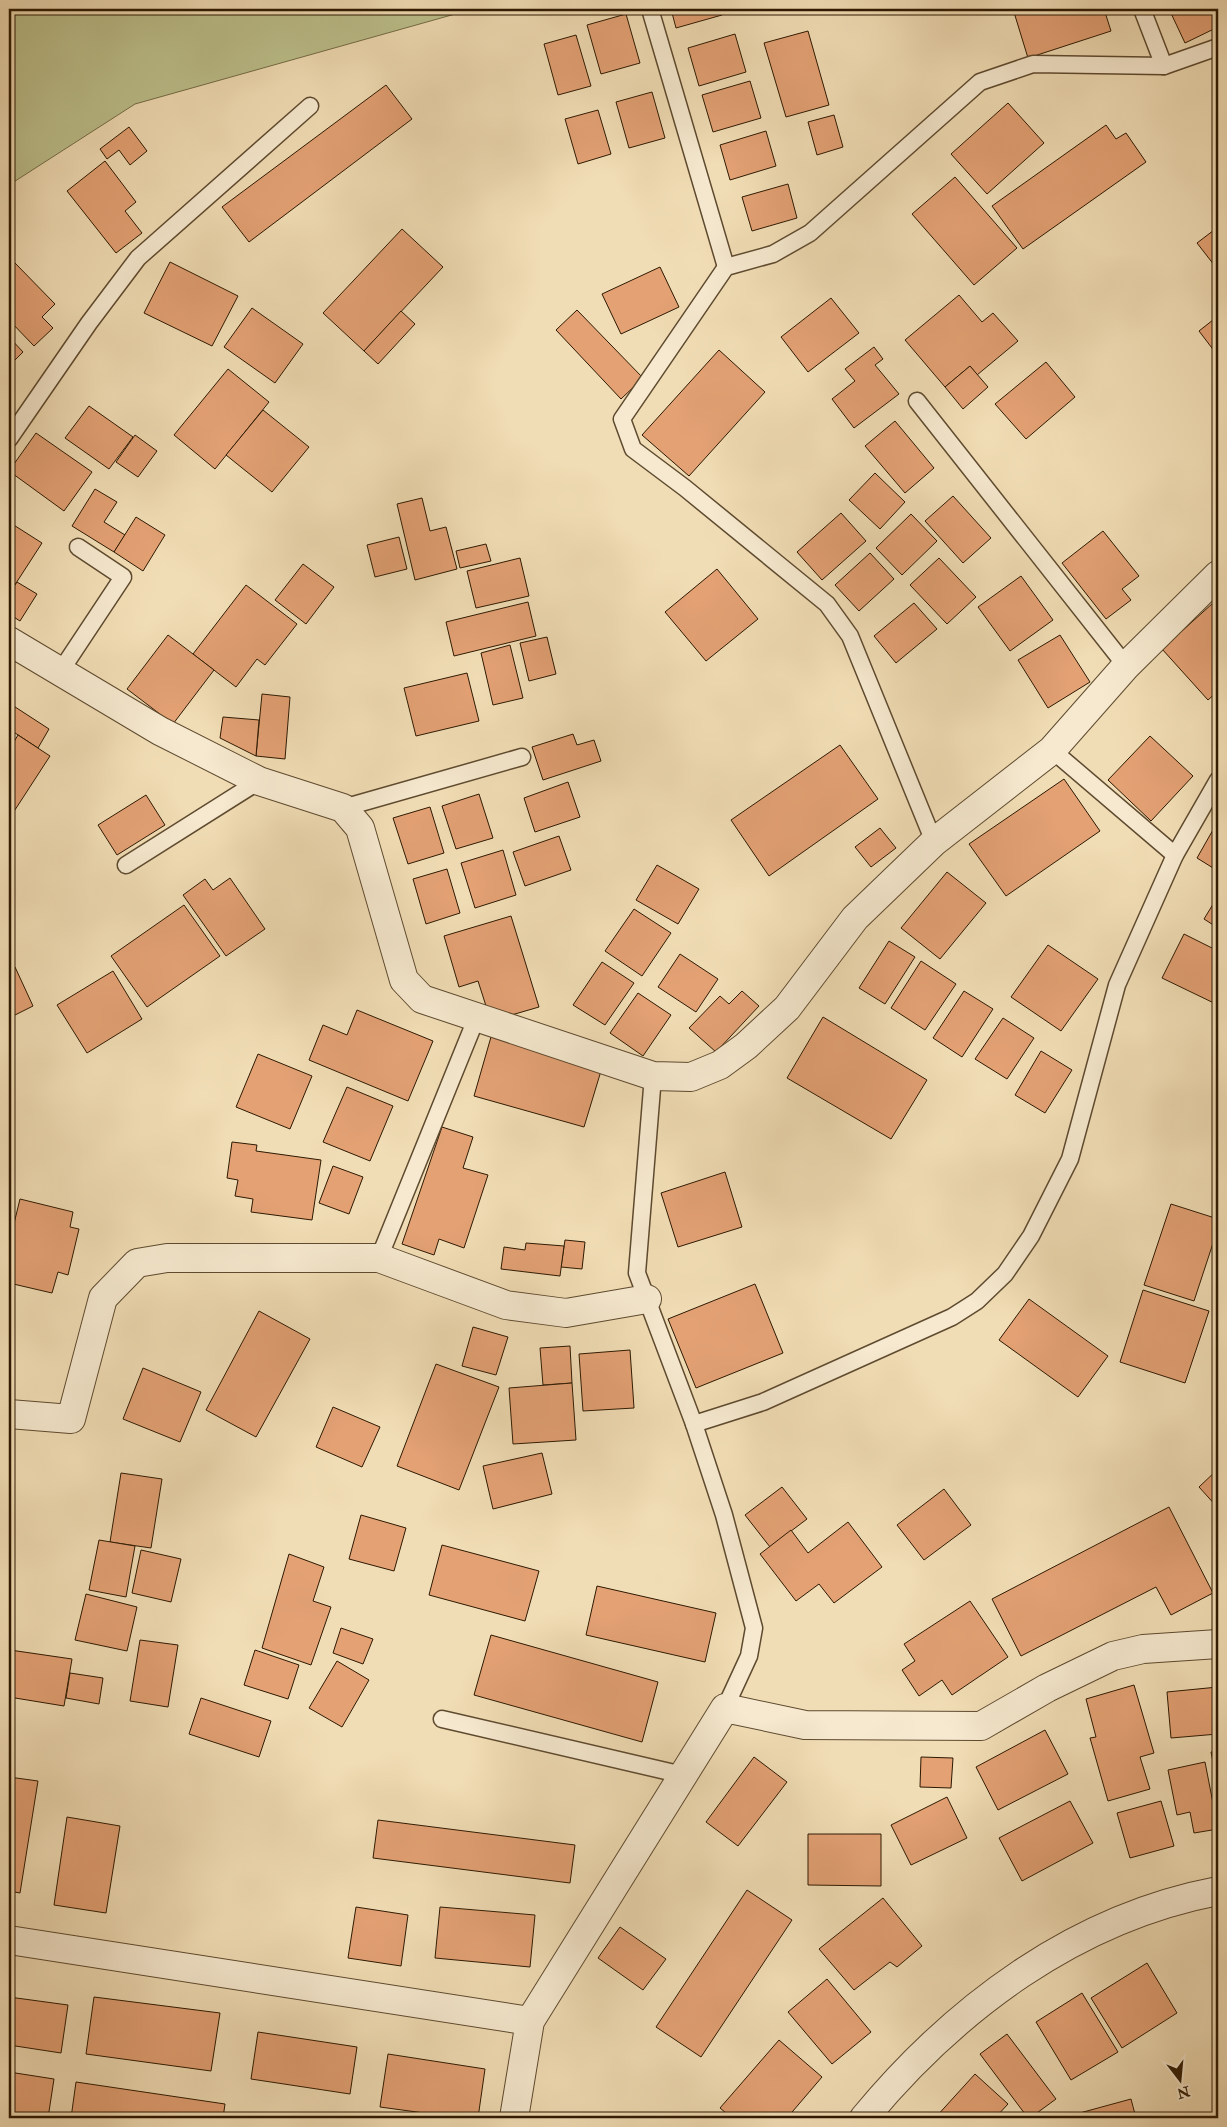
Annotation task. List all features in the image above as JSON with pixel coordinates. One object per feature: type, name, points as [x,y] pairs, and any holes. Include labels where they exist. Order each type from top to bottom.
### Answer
[{"type":"street","points":[[9,641],[160,731],[259,781],[343,808],[360,828],[404,980],[422,999],[476,1019],[653,1076],[691,1077],[720,1065],[746,1046],[787,1008],[855,918],[934,842],[1052,750],[1126,666],[1218,575]]},
{"type":"street","points":[[9,1414],[72,1419],[102,1298],[136,1263],[167,1258],[378,1258],[506,1305],[566,1312],[647,1299]]},
{"type":"street","points":[[514,2118],[530,2021],[725,1708],[805,1725],[981,1726],[1047,1688],[1113,1656],[1143,1649],[1218,1644]]},
{"type":"street","points":[[864,2118],[890,2088],[943,2034],[997,1990],[1050,1954],[1112,1922],[1191,1896],[1218,1891]]},
{"type":"street","points":[[9,1940],[530,2021]]},
{"type":"lane","points":[[650,9],[726,267]]},
{"type":"lane","points":[[1142,9],[1164,66]]},
{"type":"lane","points":[[934,842],[850,636],[827,604],[685,488],[633,449],[622,419],[726,267],[773,254],[810,233],[980,82],[1033,64],[1164,66],[1218,47]]},
{"type":"lane","points":[[9,438],[89,323],[138,258],[310,106]]},
{"type":"lane","points":[[917,401],[1126,666]]},
{"type":"lane","points":[[60,672],[123,576],[78,547]]},
{"type":"lane","points":[[1052,750],[1175,855]]},
{"type":"lane","points":[[343,808],[522,756]]},
{"type":"lane","points":[[694,1424],[763,1402],[952,1317],[977,1301],[1005,1274],[1031,1236],[1070,1159],[1117,985],[1175,855],[1218,780]]},
{"type":"lane","points":[[126,864],[259,781]]},
{"type":"lane","points":[[378,1258],[476,1019]]},
{"type":"lane","points":[[653,1076],[637,1273],[694,1424],[724,1515],[754,1628],[749,1656],[725,1708]]},
{"type":"lane","points":[[442,1719],[683,1775]]},
{"type":"green space","points":[[9,9],[473,9],[135,104],[9,185]]},
{"type":"building","points":[[671,9],[721,9],[722,15],[676,28]]},
{"type":"building","points":[[748,9],[767,9],[750,14]]},
{"type":"building","points":[[1013,9],[1104,9],[1111,31],[1028,58]]},
{"type":"building","points":[[1169,9],[1218,9],[1218,27],[1185,43]]},
{"type":"building","points":[[626,14],[640,63],[601,74],[587,25]]},
{"type":"building","points":[[808,31],[829,105],[786,117],[764,43]]},
{"type":"building","points":[[735,34],[746,72],[699,86],[688,48]]},
{"type":"building","points":[[576,35],[591,86],[558,95],[544,44]]},
{"type":"building","points":[[750,81],[761,118],[713,132],[702,95]]},
{"type":"building","points":[[386,85],[412,119],[249,242],[222,207]]},
{"type":"building","points":[[652,92],[665,138],[629,148],[616,102]]},
{"type":"building","points":[[1008,103],[1044,143],[987,194],[951,154]]},
{"type":"building","points":[[598,110],[611,154],[578,164],[565,119]]},
{"type":"building","points":[[834,115],[843,147],[817,155],[808,122]]},
{"type":"building","points":[[1106,125],[1116,139],[1126,133],[1146,162],[1023,249],[992,206]]},
{"type":"building","points":[[129,127],[147,151],[130,165],[119,150],[107,159],[100,149]]},
{"type":"building","points":[[766,131],[776,166],[730,180],[720,145]]},
{"type":"building","points":[[105,161],[136,202],[125,211],[142,233],[116,253],[67,191]]},
{"type":"building","points":[[955,177],[1017,248],[974,285],[912,214]]},
{"type":"building","points":[[788,184],[797,218],[752,231],[742,197]]},
{"type":"building","points":[[1218,227],[1218,270],[1197,243]]},
{"type":"building","points":[[402,229],[443,267],[364,351],[323,313]]},
{"type":"building","points":[[170,262],[238,296],[212,346],[144,313]]},
{"type":"building","points":[[15,263],[55,304],[42,317],[53,328],[34,346],[9,320],[9,268]]},
{"type":"building","points":[[660,267],[679,307],[621,334],[602,294]]},
{"type":"building","points":[[959,295],[982,322],[993,313],[1018,341],[977,375],[970,366],[945,387],[905,340]]},
{"type":"building","points":[[831,298],[859,333],[808,372],[781,337]]},
{"type":"building","points":[[252,308],[303,344],[275,383],[224,347]]},
{"type":"building","points":[[577,310],[643,378],[621,399],[556,330]]},
{"type":"building","points":[[401,311],[415,324],[378,364],[364,351]]},
{"type":"building","points":[[1218,316],[1218,356],[1199,331]]},
{"type":"building","points":[[9,337],[23,352],[9,366]]},
{"type":"building","points":[[874,347],[883,359],[875,365],[899,394],[854,428],[832,399],[855,381],[845,369]]},
{"type":"building","points":[[719,350],[765,392],[689,476],[642,435]]},
{"type":"building","points":[[1046,362],[1075,397],[1026,439],[995,404]]},
{"type":"building","points":[[970,366],[988,387],[963,409],[945,387]]},
{"type":"building","points":[[228,369],[269,402],[215,469],[174,435]]},
{"type":"building","points":[[89,406],[133,437],[109,469],[65,438]]},
{"type":"building","points":[[263,410],[309,447],[272,492],[226,455]]},
{"type":"building","points":[[895,421],[934,468],[905,493],[865,446]]},
{"type":"building","points":[[36,433],[92,472],[64,511],[9,471]]},
{"type":"building","points":[[135,435],[157,451],[138,477],[116,462]]},
{"type":"building","points":[[875,473],[905,502],[880,529],[849,500]]},
{"type":"building","points":[[95,489],[117,502],[104,522],[125,535],[114,552],[72,526]]},
{"type":"building","points":[[953,496],[991,538],[963,563],[925,521]]},
{"type":"building","points":[[422,498],[430,531],[446,527],[457,569],[415,580],[397,504]]},
{"type":"building","points":[[841,513],[866,541],[822,580],[797,552]]},
{"type":"building","points":[[911,514],[937,541],[902,575],[876,548]]},
{"type":"building","points":[[136,517],[165,535],[143,571],[114,552]]},
{"type":"building","points":[[9,522],[42,543],[9,594]]},
{"type":"building","points":[[1103,531],[1139,576],[1122,589],[1131,600],[1106,619],[1062,563]]},
{"type":"building","points":[[399,537],[407,569],[375,577],[367,545]]},
{"type":"building","points":[[486,544],[491,561],[460,568],[456,551]]},
{"type":"building","points":[[870,553],[894,579],[859,611],[835,585]]},
{"type":"building","points":[[520,558],[529,596],[476,608],[467,571]]},
{"type":"building","points":[[939,558],[976,597],[947,624],[910,585]]},
{"type":"building","points":[[303,564],[334,587],[306,624],[275,600]]},
{"type":"building","points":[[717,569],[758,619],[706,661],[665,612]]},
{"type":"building","points":[[1021,576],[1053,620],[1010,651],[978,607]]},
{"type":"building","points":[[17,582],[37,594],[20,621],[9,614],[9,594]]},
{"type":"building","points":[[246,585],[297,624],[265,665],[257,659],[236,687],[193,654]]},
{"type":"building","points":[[528,602],[536,636],[454,656],[446,622]]},
{"type":"building","points":[[914,603],[937,629],[896,663],[874,636]]},
{"type":"building","points":[[1213,603],[1218,608],[1218,691],[1208,700],[1162,649]]},
{"type":"building","points":[[168,635],[214,670],[173,724],[127,689]]},
{"type":"building","points":[[1060,635],[1090,682],[1048,708],[1018,660]]},
{"type":"building","points":[[547,637],[556,674],[529,681],[520,643]]},
{"type":"building","points":[[510,645],[523,698],[493,705],[481,653]]},
{"type":"building","points":[[467,673],[479,721],[416,736],[404,688]]},
{"type":"building","points":[[262,694],[290,697],[285,759],[256,756]]},
{"type":"building","points":[[9,703],[49,729],[38,748],[9,729]]},
{"type":"building","points":[[223,717],[259,720],[256,756],[220,738]]},
{"type":"building","points":[[573,734],[577,745],[594,740],[601,761],[543,780],[532,747]]},
{"type":"building","points":[[18,735],[50,756],[11,816],[9,814],[9,750]]},
{"type":"building","points":[[1150,736],[1193,776],[1151,821],[1108,780]]},
{"type":"building","points":[[840,745],[878,799],[769,876],[731,820]]},
{"type":"building","points":[[1064,779],[1100,831],[1006,896],[969,844]]},
{"type":"building","points":[[568,782],[580,817],[535,832],[524,798]]},
{"type":"building","points":[[479,794],[493,838],[456,849],[442,806]]},
{"type":"building","points":[[146,795],[165,825],[117,855],[98,825]]},
{"type":"building","points":[[430,807],[444,853],[408,864],[393,818]]},
{"type":"building","points":[[1218,821],[1218,871],[1197,858]]},
{"type":"building","points":[[880,828],[896,848],[871,867],[855,847]]},
{"type":"building","points":[[559,836],[571,870],[525,886],[513,852]]},
{"type":"building","points":[[503,850],[516,895],[475,908],[461,863]]},
{"type":"building","points":[[657,865],[699,889],[678,924],[636,900]]},
{"type":"building","points":[[447,869],[460,913],[426,924],[413,879]]},
{"type":"building","points":[[947,872],[986,903],[940,959],[901,928]]},
{"type":"building","points":[[230,878],[265,929],[226,956],[183,895],[205,879],[213,890]]},
{"type":"building","points":[[1218,896],[1218,928],[1204,919]]},
{"type":"building","points":[[184,905],[220,956],[147,1007],[111,956]]},
{"type":"building","points":[[634,909],[671,933],[642,976],[605,951]]},
{"type":"building","points":[[511,916],[539,1007],[508,1016],[487,1009],[478,981],[459,987],[444,936]]},
{"type":"building","points":[[1184,934],[1218,951],[1218,1005],[1162,978]]},
{"type":"building","points":[[889,941],[915,957],[885,1004],[859,988]]},
{"type":"building","points":[[1048,945],[1098,979],[1061,1031],[1011,997]]},
{"type":"building","points":[[680,954],[718,979],[696,1012],[658,987]]},
{"type":"building","points":[[921,961],[956,984],[925,1030],[891,1008]]},
{"type":"building","points":[[602,962],[634,983],[605,1025],[573,1005]]},
{"type":"building","points":[[15,967],[33,1006],[9,1018],[9,970]]},
{"type":"building","points":[[113,971],[142,1019],[87,1053],[57,1005]]},
{"type":"building","points":[[742,991],[759,1006],[716,1052],[689,1028],[720,996],[729,1004]]},
{"type":"building","points":[[964,991],[993,1009],[962,1057],[933,1038]]},
{"type":"building","points":[[638,993],[671,1015],[643,1056],[610,1033]]},
{"type":"building","points":[[357,1010],[433,1041],[408,1101],[309,1060],[323,1025],[347,1035]]},
{"type":"building","points":[[823,1017],[927,1080],[891,1139],[787,1078]]},
{"type":"building","points":[[1003,1018],[1034,1038],[1007,1079],[975,1059]]},
{"type":"building","points":[[493,1030],[604,1061],[584,1127],[474,1096]]},
{"type":"building","points":[[1041,1051],[1072,1070],[1045,1113],[1015,1095]]},
{"type":"building","points":[[258,1054],[312,1076],[290,1129],[236,1107]]},
{"type":"building","points":[[347,1087],[393,1106],[370,1161],[323,1142]]},
{"type":"building","points":[[442,1127],[473,1137],[463,1168],[488,1175],[464,1248],[439,1239],[434,1255],[402,1244]]},
{"type":"building","points":[[232,1142],[257,1145],[256,1151],[321,1160],[312,1220],[251,1212],[253,1199],[235,1196],[238,1180],[227,1178]]},
{"type":"building","points":[[333,1166],[363,1177],[349,1214],[319,1203]]},
{"type":"building","points":[[725,1172],[742,1227],[678,1247],[661,1193]]},
{"type":"building","points":[[20,1199],[73,1212],[70,1227],[79,1229],[68,1275],[58,1272],[52,1293],[9,1283],[9,1244]]},
{"type":"building","points":[[1171,1204],[1218,1219],[1218,1228],[1194,1301],[1144,1285]]},
{"type":"building","points":[[565,1240],[585,1242],[582,1269],[561,1267]]},
{"type":"building","points":[[526,1243],[564,1246],[560,1276],[501,1269],[504,1247],[525,1250]]},
{"type":"building","points":[[755,1284],[783,1353],[696,1388],[668,1319]]},
{"type":"building","points":[[1143,1290],[1209,1311],[1185,1383],[1120,1362]]},
{"type":"building","points":[[1029,1299],[1108,1356],[1078,1397],[999,1340]]},
{"type":"building","points":[[259,1311],[310,1339],[256,1437],[206,1410]]},
{"type":"building","points":[[473,1327],[508,1337],[496,1375],[462,1366]]},
{"type":"building","points":[[570,1346],[572,1383],[543,1385],[540,1348]]},
{"type":"building","points":[[630,1350],[634,1408],[583,1411],[579,1354]]},
{"type":"building","points":[[436,1364],[499,1387],[459,1490],[397,1466]]},
{"type":"building","points":[[143,1368],[201,1392],[180,1442],[123,1419]]},
{"type":"building","points":[[572,1383],[576,1440],[513,1444],[509,1388]]},
{"type":"building","points":[[333,1407],[380,1427],[362,1467],[316,1447]]},
{"type":"building","points":[[542,1453],[552,1494],[493,1509],[483,1466]]},
{"type":"building","points":[[1218,1469],[1218,1508],[1199,1487]]},
{"type":"building","points":[[121,1473],[162,1479],[151,1548],[110,1542]]},
{"type":"building","points":[[782,1487],[807,1519],[770,1547],[745,1515]]},
{"type":"building","points":[[944,1489],[971,1525],[924,1560],[897,1525]]},
{"type":"building","points":[[1169,1507],[1213,1593],[1171,1615],[1156,1587],[1021,1656],[992,1599]]},
{"type":"building","points":[[361,1515],[406,1528],[394,1571],[349,1559]]},
{"type":"building","points":[[848,1522],[882,1567],[834,1603],[819,1584],[796,1601],[760,1554],[791,1530],[808,1553]]},
{"type":"building","points":[[99,1540],[135,1546],[126,1597],[89,1590]]},
{"type":"building","points":[[442,1545],[539,1571],[525,1621],[429,1595]]},
{"type":"building","points":[[141,1550],[181,1559],[171,1602],[132,1593]]},
{"type":"building","points":[[289,1554],[324,1567],[313,1601],[331,1607],[311,1665],[262,1648]]},
{"type":"building","points":[[597,1586],[716,1613],[705,1662],[586,1635]]},
{"type":"building","points":[[86,1594],[137,1607],[127,1651],[75,1640]]},
{"type":"building","points":[[970,1601],[1008,1657],[952,1695],[942,1680],[919,1696],[902,1670],[915,1661],[904,1644]]},
{"type":"building","points":[[341,1628],[373,1639],[363,1664],[333,1653]]},
{"type":"building","points":[[491,1635],[658,1682],[642,1742],[474,1695]]},
{"type":"building","points":[[140,1640],[178,1645],[168,1707],[130,1701]]},
{"type":"building","points":[[10,1650],[72,1659],[64,1706],[9,1697]]},
{"type":"building","points":[[255,1650],[299,1665],[288,1699],[244,1685]]},
{"type":"building","points":[[337,1661],[369,1680],[342,1727],[309,1708]]},
{"type":"building","points":[[70,1673],[103,1678],[99,1704],[66,1698]]},
{"type":"building","points":[[1134,1685],[1154,1753],[1140,1757],[1150,1789],[1108,1801],[1090,1738],[1096,1737],[1086,1699]]},
{"type":"building","points":[[1218,1687],[1218,1734],[1171,1738],[1167,1692]]},
{"type":"building","points":[[201,1698],[271,1721],[259,1757],[189,1734]]},
{"type":"building","points":[[1045,1730],[1068,1774],[998,1810],[976,1767]]},
{"type":"building","points":[[1218,1751],[1218,1787],[1211,1752]]},
{"type":"building","points":[[754,1757],[787,1782],[738,1846],[706,1822]]},
{"type":"building","points":[[921,1757],[953,1758],[951,1788],[920,1787]]},
{"type":"building","points":[[1205,1762],[1218,1829],[1194,1833],[1190,1812],[1177,1815],[1168,1770]]},
{"type":"building","points":[[9,1777],[38,1781],[20,1893],[9,1891]]},
{"type":"building","points":[[947,1797],[967,1838],[911,1865],[891,1825]]},
{"type":"building","points":[[1070,1801],[1093,1843],[1022,1881],[999,1838]]},
{"type":"building","points":[[1161,1801],[1174,1846],[1130,1858],[1117,1813]]},
{"type":"building","points":[[67,1817],[120,1826],[106,1913],[54,1905]]},
{"type":"building","points":[[378,1820],[575,1845],[570,1883],[373,1858]]},
{"type":"building","points":[[808,1834],[881,1834],[881,1886],[808,1885]]},
{"type":"building","points":[[747,1890],[792,1920],[701,2057],[656,2027]]},
{"type":"building","points":[[883,1898],[922,1946],[897,1967],[890,1962],[854,1990],[819,1949]]},
{"type":"building","points":[[356,1907],[408,1915],[401,1966],[348,1958]]},
{"type":"building","points":[[440,1907],[535,1915],[530,1967],[435,1958]]},
{"type":"building","points":[[620,1927],[666,1959],[643,1990],[598,1958]]},
{"type":"building","points":[[1147,1963],[1177,2013],[1122,2048],[1091,1998]]},
{"type":"building","points":[[827,1979],[871,2032],[832,2064],[788,2012]]},
{"type":"building","points":[[1082,1993],[1118,2052],[1071,2080],[1036,2022]]},
{"type":"building","points":[[9,1997],[68,2005],[61,2053],[9,2045]]},
{"type":"building","points":[[94,1997],[220,2013],[211,2071],[86,2054]]},
{"type":"building","points":[[1218,2027],[1218,2047],[1214,2028]]},
{"type":"building","points":[[258,2032],[357,2047],[350,2094],[251,2079]]},
{"type":"building","points":[[1007,2034],[1056,2099],[1030,2118],[1028,2118],[980,2054]]},
{"type":"building","points":[[779,2040],[822,2077],[787,2118],[732,2118],[720,2108]]},
{"type":"building","points":[[388,2054],[485,2069],[478,2118],[461,2118],[380,2107]]},
{"type":"building","points":[[9,2072],[54,2079],[48,2118],[9,2118]]},
{"type":"building","points":[[975,2074],[1008,2104],[995,2118],[935,2118]]},
{"type":"building","points":[[76,2082],[225,2104],[223,2118],[71,2118]]},
{"type":"building","points":[[1131,2099],[1136,2118],[1065,2117]]}]
